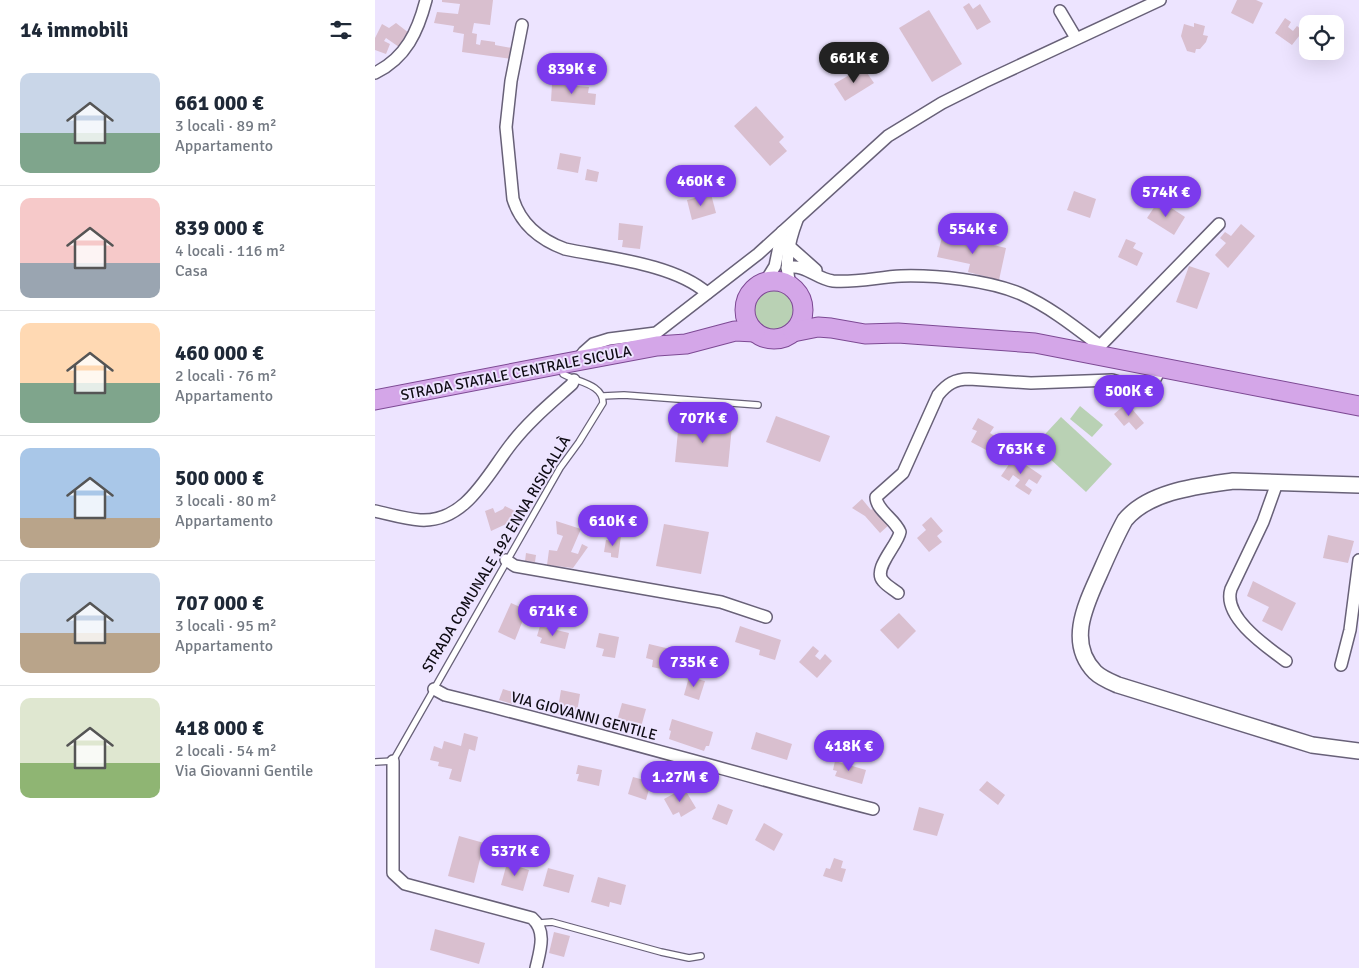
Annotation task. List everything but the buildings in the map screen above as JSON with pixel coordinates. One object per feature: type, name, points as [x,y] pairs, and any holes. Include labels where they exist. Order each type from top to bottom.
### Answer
[{"type":"main road","points":[[898,334],[835,321],[816,313],[797,296],[776,282],[764,284],[757,288],[747,302],[747,318],[755,332],[770,339],[779,339],[793,332],[818,327],[865,334],[898,334],[1035,343],[1099,351],[1161,368],[1359,406]]},
{"type":"main road","points":[[793,332],[802,319],[797,296]]},
{"type":"main road","name":"STRADA STATALE CENTRALE SICULA","points":[[657,346],[712,329],[738,313],[747,302]]},
{"type":"main road","name":"STRADA STATALE CENTRALE SICULA","points":[[375,400],[657,346],[686,344],[735,331],[755,332]]},
{"type":"street","points":[[375,73],[391,63],[405,50],[416,33],[426,0]]},
{"type":"street","points":[[569,362],[593,344],[609,339],[656,333],[758,254],[888,136],[942,103],[1075,38],[1161,0]]},
{"type":"street","points":[[1060,11],[1075,38]]},
{"type":"street","points":[[522,25],[511,81],[506,127],[513,198],[516,209],[523,220],[534,232],[550,243],[565,249],[671,273],[697,284],[707,293]]},
{"type":"street","points":[[797,219],[789,246],[787,268],[788,279],[797,296]]},
{"type":"street","points":[[787,268],[794,266],[803,268],[832,281],[924,276],[993,286],[1020,294],[1050,310],[1099,351],[1219,224]]},
{"type":"street","points":[[764,284],[775,266],[782,232]]},
{"type":"street","points":[[789,246],[810,266],[832,281]]},
{"type":"street","points":[[898,593],[882,580],[880,575],[883,563],[897,542],[900,532],[898,526],[877,503],[876,497],[903,473],[938,395],[944,387],[960,379],[1031,383],[1112,380],[1141,389],[1151,386],[1161,368]]},
{"type":"street","points":[[375,511],[424,520],[438,518],[455,510],[469,500],[512,442],[574,380]]},
{"type":"street","points":[[1359,486],[1233,482],[1213,484],[1153,499],[1131,513],[1120,530],[1081,616],[1081,642],[1090,664],[1096,672],[1118,685],[1312,745],[1359,751]]},
{"type":"street","points":[[1277,483],[1263,522],[1229,597],[1231,606],[1251,634],[1286,661]]},
{"type":"street","points":[[507,560],[515,566],[721,602],[766,617]]},
{"type":"street","points":[[1341,665],[1350,630],[1359,560]]},
{"type":"street","name":"VIA GIOVANNI GENTILE","points":[[434,689],[445,695],[570,726],[705,765],[873,809]]},
{"type":"street","points":[[393,761],[393,873],[405,884],[532,918],[539,923],[541,934],[541,948],[536,968]]},
{"type":"lane","points":[[569,362],[563,374],[599,390],[603,396],[624,395],[758,405]]},
{"type":"lane","name":"STRADA COMUNALE 192 ENNA RISICALLÀ","points":[[393,761],[560,468],[603,403],[603,396]]},
{"type":"lane","points":[[375,762],[393,761]]},
{"type":"lane","points":[[539,923],[552,922],[689,958],[701,956]]},
{"type":"green space","points":[[769,287],[779,287],[791,294],[798,306],[798,316],[791,328],[779,335],[769,335],[761,331],[754,324],[750,316],[750,306],[754,298],[761,291]]},
{"type":"green space","points":[[1080,406],[1103,425],[1092,437],[1070,419]]},
{"type":"green space","points":[[1061,417],[1112,464],[1086,492],[1035,445]]}]
